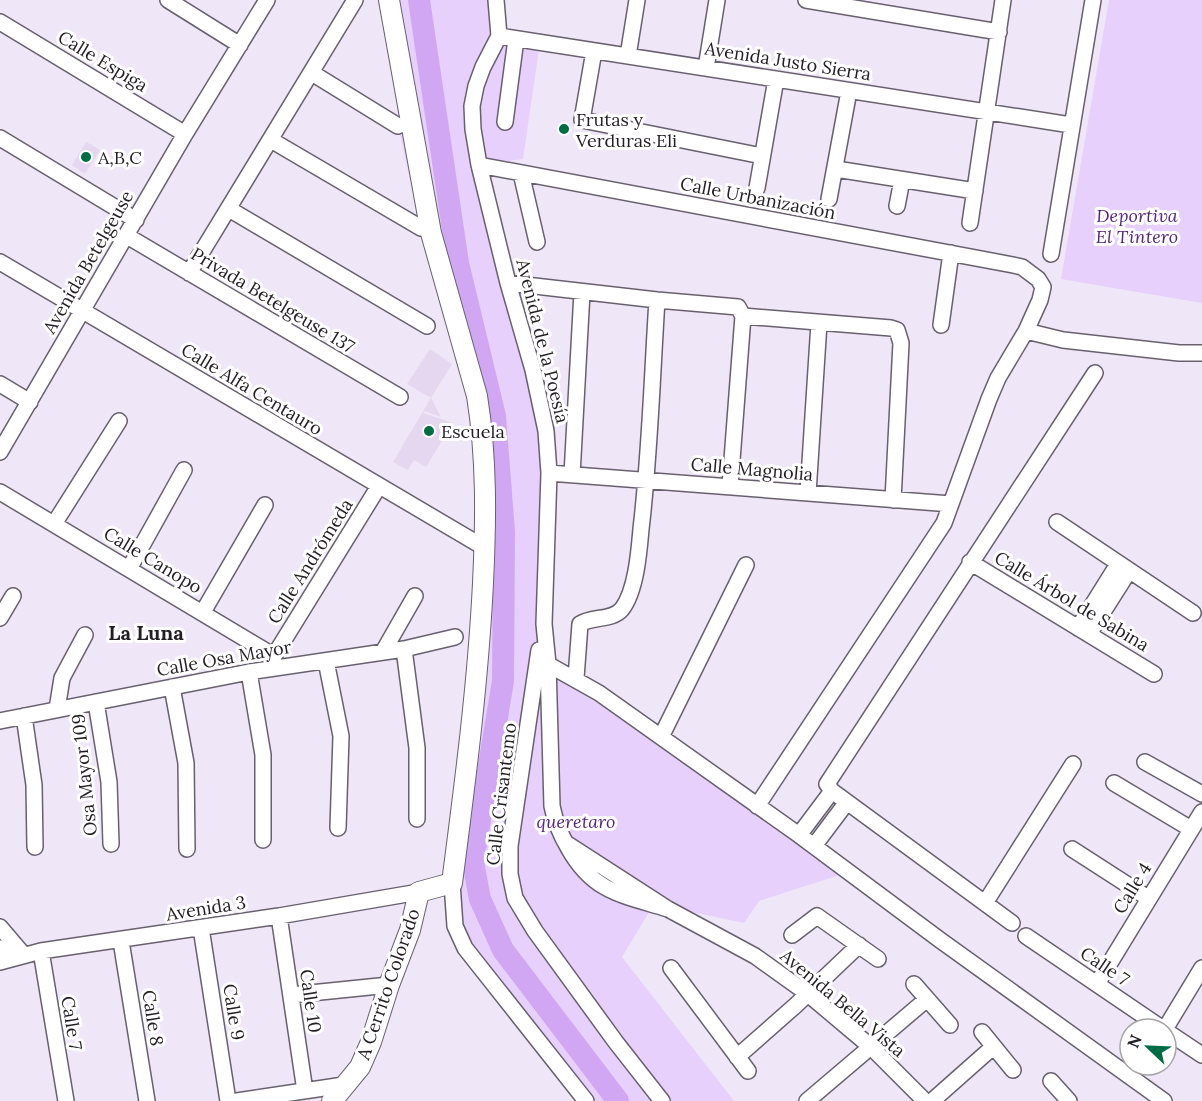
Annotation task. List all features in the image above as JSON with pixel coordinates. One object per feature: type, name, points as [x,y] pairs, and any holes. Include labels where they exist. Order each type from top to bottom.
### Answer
[{"type":"main road","points":[[389,0],[431,233],[477,396],[480,417],[485,500],[485,548],[479,663],[452,883]]},
{"type":"main road","name":"A Cerrito Colorado","points":[[332,1101],[360,1067],[410,930],[419,892],[452,883]]},
{"type":"street","points":[[168,0],[240,45]]},
{"type":"street","name":"Avenida Betelgeuse","points":[[0,452],[267,0]]},
{"type":"street","points":[[189,273],[355,0]]},
{"type":"street","points":[[496,0],[499,36]]},
{"type":"street","points":[[628,56],[637,0]]},
{"type":"street","points":[[706,68],[717,0]]},
{"type":"street","points":[[806,0],[999,32]]},
{"type":"street","points":[[970,223],[1004,0]]},
{"type":"street","points":[[1051,254],[1093,0]]},
{"type":"street","name":"Calle Espiga","points":[[0,22],[186,134]]},
{"type":"street","name":"Avenida Justo Sierra","points":[[499,36],[1071,125]]},
{"type":"street","name":"Avenida de la Poesía","points":[[499,36],[476,86],[472,106],[473,129],[479,165],[508,283],[533,370],[546,431],[549,473],[543,661]]},
{"type":"street","points":[[505,122],[516,39]]},
{"type":"street","points":[[594,51],[582,120],[762,156]]},
{"type":"street","points":[[312,73],[398,126]]},
{"type":"street","points":[[757,188],[776,79]]},
{"type":"street","points":[[830,199],[849,91]]},
{"type":"street","points":[[0,138],[136,220]]},
{"type":"street","points":[[271,140],[421,228]]},
{"type":"street","name":"Calle Urbanización","points":[[479,165],[1013,265],[1029,272],[1038,279],[1043,287],[1041,300],[1026,331]]},
{"type":"street","points":[[836,169],[975,191]]},
{"type":"street","points":[[521,173],[537,242]]},
{"type":"street","points":[[897,206],[902,180]]},
{"type":"street","points":[[229,209],[427,326]]},
{"type":"street","name":"Privada Betelgeuse 137","points":[[127,236],[400,397]]},
{"type":"street","points":[[941,325],[951,253]]},
{"type":"street","name":"Calle Alfa Centauro","points":[[0,262],[485,548]]},
{"type":"street","points":[[508,283],[738,307],[743,316],[730,486]]},
{"type":"street","points":[[572,475],[582,292]]},
{"type":"street","points":[[576,678],[580,624],[616,615],[622,609],[628,597],[638,561],[647,480],[657,300]]},
{"type":"street","points":[[743,316],[897,330],[900,335],[894,500]]},
{"type":"street","points":[[808,493],[819,323]]},
{"type":"street","points":[[758,806],[944,524],[989,399],[998,378],[1026,331],[1063,340],[1179,353],[1202,353]]},
{"type":"street","points":[[1012,923],[832,791],[827,784],[1095,373]]},
{"type":"street","points":[[0,384],[30,402]]},
{"type":"street","points":[[54,524],[119,421]]},
{"type":"street","points":[[129,569],[184,470]]},
{"type":"street","name":"Calle Magnolia","points":[[549,473],[951,504]]},
{"type":"street","name":"Calle Andrómeda","points":[[274,662],[379,486]]},
{"type":"street","name":"Calle Canopo","points":[[0,492],[203,612],[274,662]]},
{"type":"street","points":[[203,612],[265,505]]},
{"type":"street","points":[[1057,522],[1193,613]]},
{"type":"street","name":"Calle Árbol de Sabina","points":[[970,562],[1154,674]]},
{"type":"street","points":[[661,737],[746,565]]},
{"type":"street","points":[[1084,631],[1124,567]]},
{"type":"street","points":[[0,618],[13,596]]},
{"type":"street","points":[[383,652],[414,596]]},
{"type":"street","points":[[57,709],[62,678],[86,635]]},
{"type":"street","name":"Calle Osa Mayor","points":[[0,721],[249,672],[274,662],[326,661],[404,649],[455,637]]},
{"type":"street","points":[[404,649],[417,748],[417,819]]},
{"type":"street","points":[[326,661],[341,736],[338,828]]},
{"type":"street","points":[[543,661],[576,678],[661,737],[1164,1101]]},
{"type":"street","name":"Avenida Bella Vista","points":[[543,661],[552,806],[555,824],[576,862],[592,880],[608,890],[668,909],[755,956],[808,994],[871,1047],[925,1101]]},
{"type":"street","name":"Calle Crisantemo","points":[[543,661],[510,846],[510,874],[515,898],[535,931],[662,1101]]},
{"type":"street","points":[[249,672],[263,755],[263,840]]},
{"type":"street","points":[[172,687],[186,763],[188,849]]},
{"type":"street","name":"Osa Mayor 109","points":[[96,702],[109,782],[111,844]]},
{"type":"street","points":[[24,716],[34,785],[35,847]]},
{"type":"street","points":[[1145,762],[1202,794]]},
{"type":"street","points":[[985,903],[1073,764]]},
{"type":"street","points":[[1114,783],[1191,829]]},
{"type":"street","points":[[799,835],[832,791]]},
{"type":"street","points":[[814,846],[847,802]]},
{"type":"street","name":"Calle 4","points":[[1097,984],[1202,813]]},
{"type":"street","points":[[1072,849],[1148,898]]},
{"type":"street","points":[[452,883],[455,926],[465,948],[586,1101]]},
{"type":"street","name":"Avenida 3","points":[[0,962],[23,954],[121,941],[419,892]]},
{"type":"street","name":"Calle 10","points":[[279,916],[305,1091]]},
{"type":"street","points":[[792,935],[817,916],[879,958]]},
{"type":"street","points":[[0,927],[23,954]]},
{"type":"street","name":"Calle 9","points":[[201,928],[228,1101]]},
{"type":"street","name":"Calle 7","points":[[1026,936],[1146,1017]]},
{"type":"street","name":"Calle 8","points":[[121,941],[147,1101]]},
{"type":"street","points":[[737,1057],[859,945]]},
{"type":"street","points":[[0,948],[23,954]]},
{"type":"street","name":"Calle 7","points":[[41,951],[66,1101]]},
{"type":"street","points":[[671,968],[748,1071]]},
{"type":"street","points":[[1173,1017],[1202,968]]},
{"type":"street","points":[[914,984],[950,1024]]},
{"type":"street","points":[[291,995],[389,985]]},
{"type":"street","points":[[807,1101],[927,999]]},
{"type":"street","points":[[982,1032],[1013,1070]]},
{"type":"street","name":"Calle 7","points":[[1178,1039],[1202,1055]]},
{"type":"street","points":[[932,1101],[993,1047]]},
{"type":"street","points":[[1051,1081],[1061,1098]]},
{"type":"street","points":[[237,1101],[344,1085]]},
{"type":"shaded area","name":"A,B,C","points":[[86,142],[100,150],[85,174],[72,165]]},
{"type":"shaded area","name":"Escuela","points":[[430,349],[452,364],[431,398],[407,384]]},
{"type":"shaded area","name":"Escuela","points":[[431,398],[441,417],[425,411],[423,413],[453,423],[426,467],[414,460],[408,470],[393,462]]},
{"type":"green space","name":"queretaro","points":[[389,0],[498,0],[499,36],[540,42],[523,159],[479,165],[549,473],[548,664],[849,872],[759,901],[744,923],[654,904],[622,957],[734,1101],[586,1101],[455,926],[479,663],[480,417],[421,228],[398,126],[392,14]]},
{"type":"green space","name":"Deportiva El Tintero","points":[[1109,0],[1202,0],[1202,303],[1061,279]]},
{"type":"waterway","points":[[419,0],[458,263],[495,416],[504,532],[503,681],[473,862],[480,899],[503,950],[618,1101]]},
{"type":"place","name":"Frutas y Verduras Eli","points":[[564,129]]},
{"type":"place","name":"A,B,C","points":[[86,157]]},
{"type":"place","name":"Escuela","points":[[429,431]]},
{"type":"district","name":"La Luna","points":[[146,632]]}]
